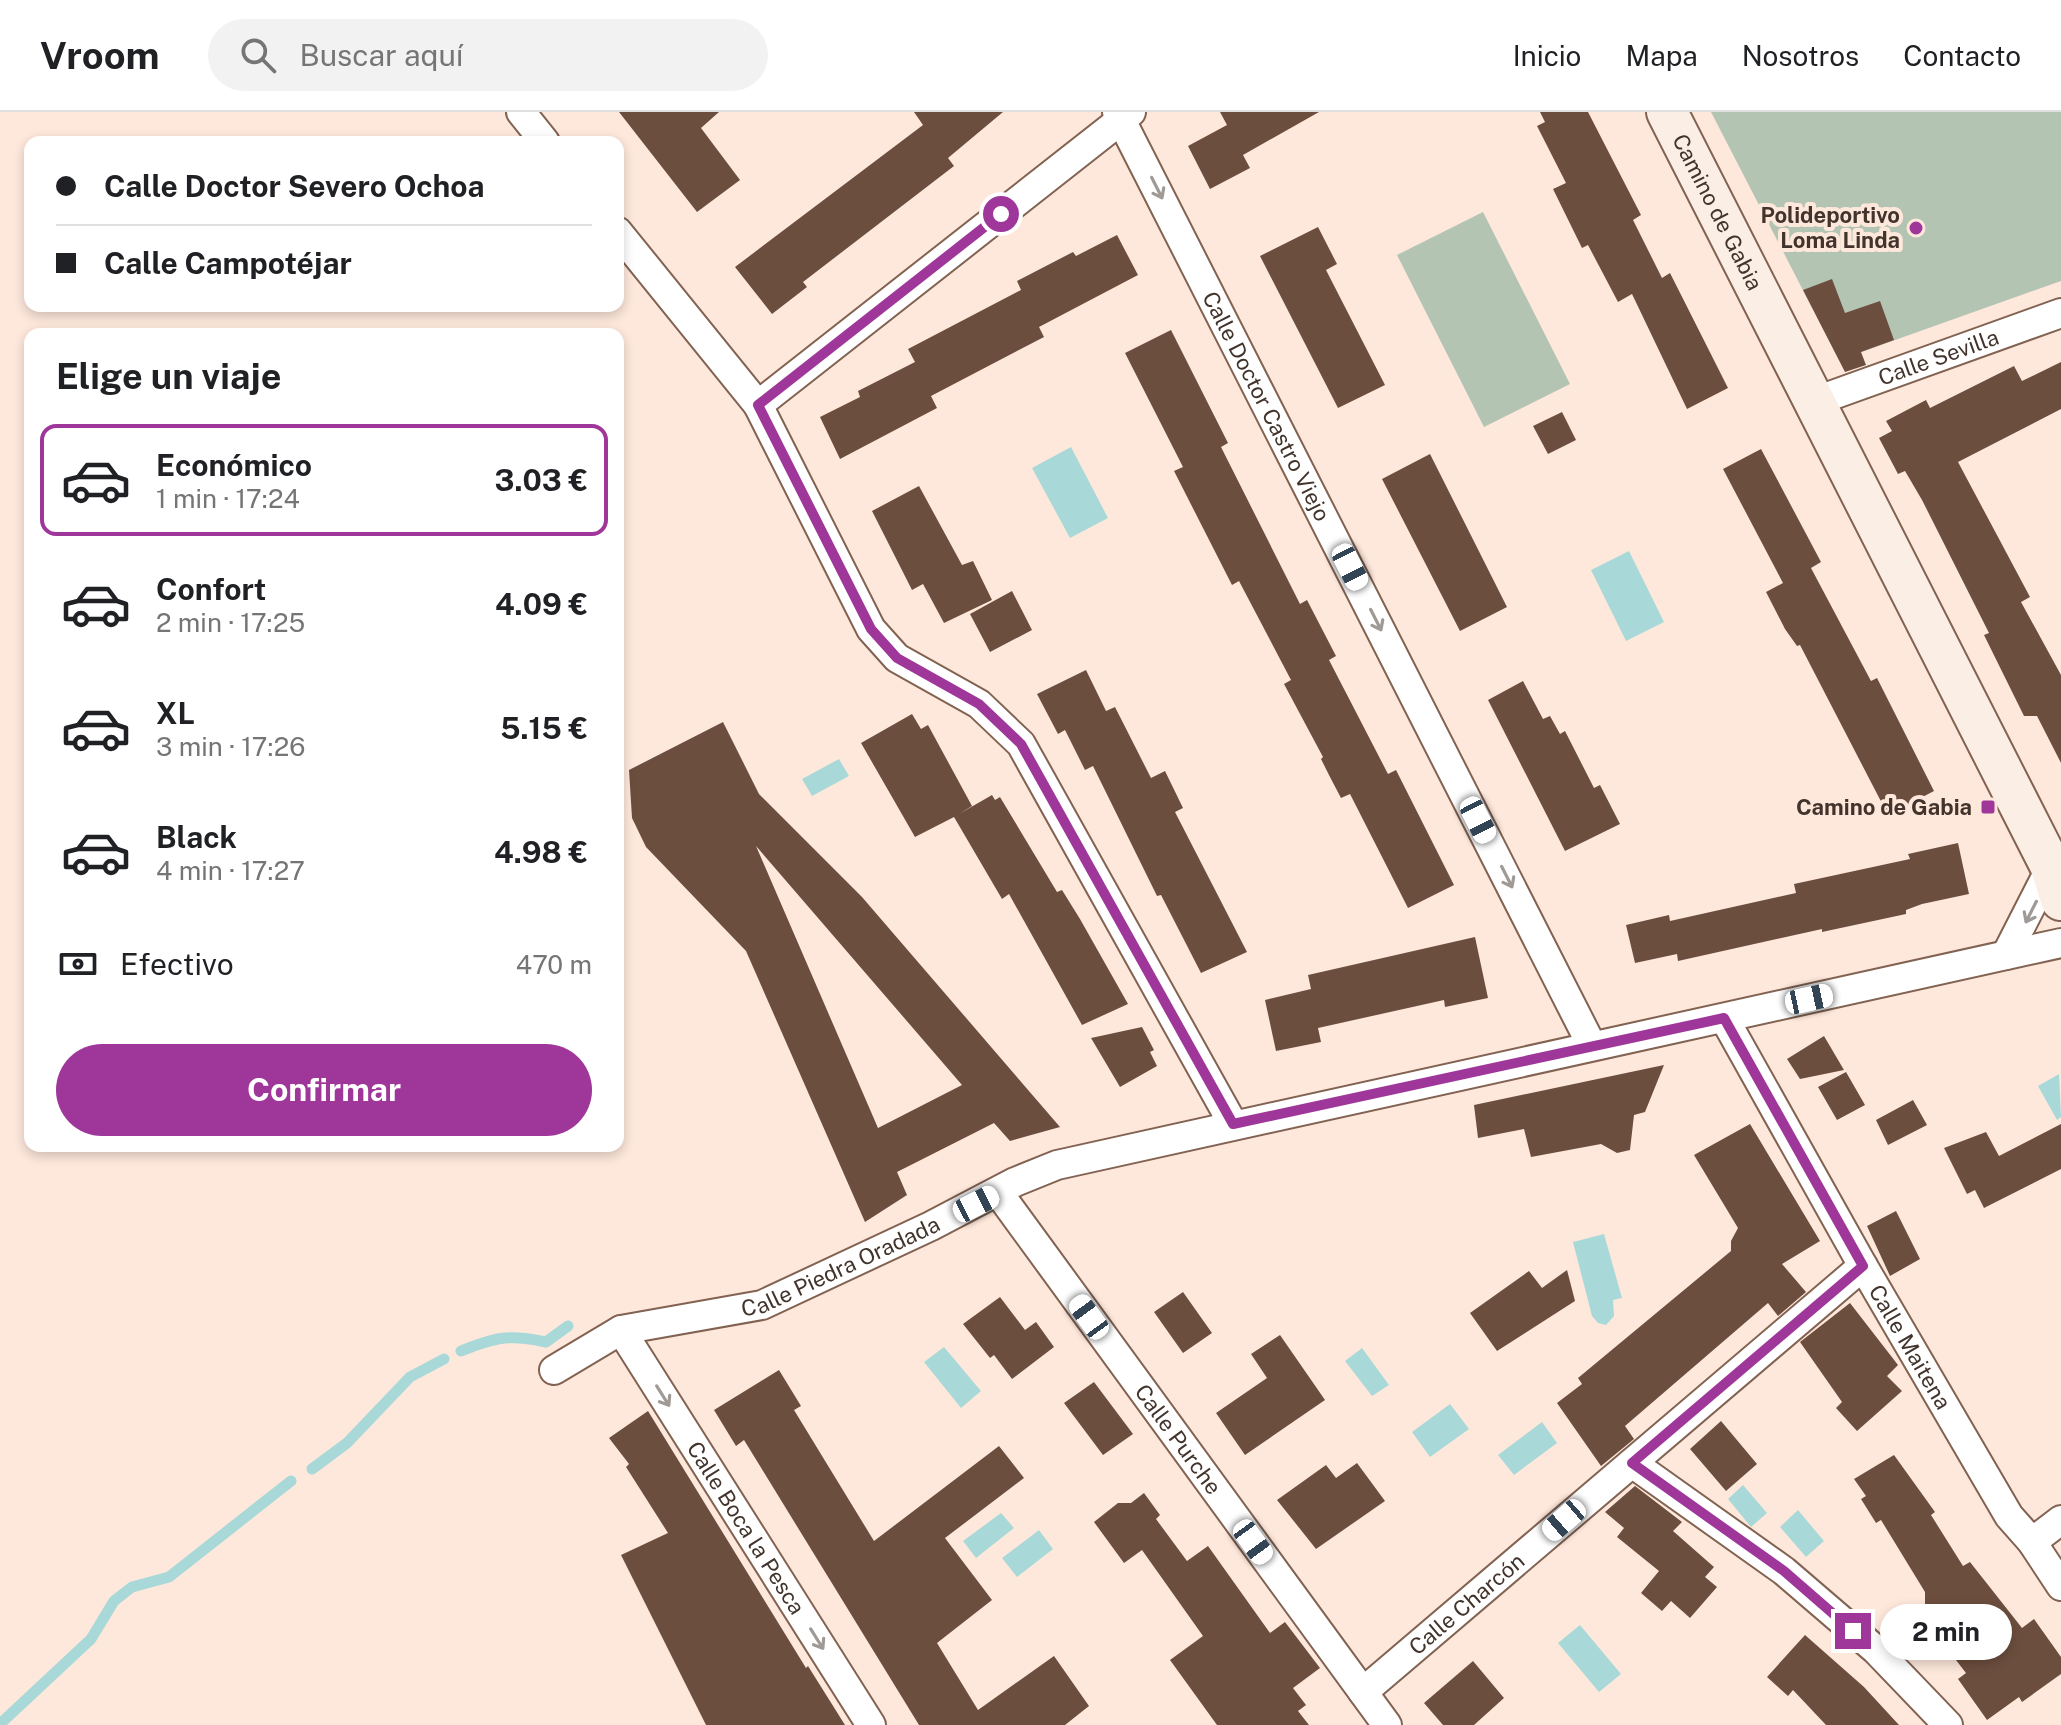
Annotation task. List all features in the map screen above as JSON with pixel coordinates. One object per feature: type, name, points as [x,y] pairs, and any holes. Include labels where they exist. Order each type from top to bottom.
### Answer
[{"type":"street","points":[[521,112],[540,136]]},
{"type":"street","name":"Camino de Gabia","points":[[1667,112],[2058,882],[2006,955]]},
{"type":"street","points":[[758,405],[1123,114]]},
{"type":"street","name":"Calle Doctor Castro Viejo","points":[[1123,114],[1591,1044]]},
{"type":"street","points":[[624,239],[758,405],[871,629],[897,658],[979,704],[1021,744],[1233,1124]]},
{"type":"street","name":"Calle Sevilla","points":[[1816,401],[2061,313]]},
{"type":"street","name":"Calle Piedra Oradada","points":[[554,1370],[621,1330],[762,1305],[1057,1165],[1591,1044],[1724,1018],[2061,943]]},
{"type":"street","name":"Calle Maitena","points":[[1724,1018],[1863,1266],[2009,1516],[2032,1542],[2061,1586]]},
{"type":"street","name":"Calle Purche","points":[[998,1192],[1387,1725]]},
{"type":"street","name":"Calle Charcón","points":[[1363,1692],[1863,1266]]},
{"type":"street","name":"Calle Boca la Pesca","points":[[621,1330],[871,1725]]},
{"type":"street","points":[[1632,1463],[1784,1571],[1876,1650],[1948,1725]]},
{"type":"street","points":[[2032,1542],[2061,1520]]},
{"type":"green space","name":"Polideportivo Loma Linda","points":[[1711,112],[2061,112],[2061,281],[1839,360]]},
{"type":"green space","points":[[1483,212],[1570,384],[1484,427],[1397,255]]},
{"type":"water","points":[[1071,447],[1108,518],[1070,538],[1032,468]]},
{"type":"water","points":[[1629,551],[1664,622],[1626,641],[1591,570]]},
{"type":"water","points":[[839,759],[849,776],[812,796],[802,779]]},
{"type":"water","points":[[2059,1074],[2061,1117],[2057,1120],[2038,1086]]},
{"type":"water","points":[[1604,1234],[1622,1298],[1613,1300],[1614,1316],[1606,1325],[1598,1323],[1592,1316],[1573,1242]]},
{"type":"water","points":[[944,1347],[981,1391],[961,1408],[924,1362]]},
{"type":"water","points":[[1362,1348],[1389,1385],[1372,1396],[1345,1361]]},
{"type":"water","points":[[1450,1404],[1469,1429],[1430,1457],[1412,1432]]},
{"type":"water","points":[[1542,1422],[1557,1443],[1514,1475],[1498,1455]]},
{"type":"water","points":[[1743,1485],[1767,1513],[1751,1527],[1728,1499]]},
{"type":"water","points":[[1798,1510],[1824,1541],[1806,1557],[1780,1527]]},
{"type":"water","points":[[1001,1513],[1014,1528],[976,1558],[963,1541]]},
{"type":"water","points":[[1039,1530],[1053,1549],[1017,1577],[1002,1558]]},
{"type":"water","points":[[1580,1625],[1621,1674],[1599,1692],[1558,1643]]},
{"type":"building","points":[[619,112],[719,112],[701,128],[740,180],[697,212]]},
{"type":"building","points":[[914,112],[1003,112],[948,158],[954,166],[803,282],[807,287],[772,314],[735,267],[923,125]]},
{"type":"building","points":[[1220,112],[1319,112],[1243,155],[1250,168],[1210,189],[1188,146],[1227,125]]},
{"type":"building","points":[[1540,112],[1588,112],[1641,215],[1633,220],[1662,278],[1670,273],[1728,388],[1687,409],[1632,294],[1618,302],[1588,245],[1582,248],[1553,189],[1566,183],[1537,126],[1545,122]]},
{"type":"building","points":[[1318,227],[1337,264],[1326,270],[1385,385],[1338,408],[1260,256]]},
{"type":"building","points":[[1117,235],[1138,275],[1039,327],[1044,337],[931,396],[937,408],[840,459],[820,417],[860,397],[858,391],[915,362],[908,349],[1021,290],[1017,281],[1073,252],[1076,256]]},
{"type":"building","points":[[1832,279],[1845,313],[1880,301],[1894,340],[1861,352],[1866,365],[1845,372],[1803,290]]},
{"type":"building","points":[[1171,330],[1228,443],[1221,447],[1300,604],[1307,600],[1336,656],[1329,660],[1388,774],[1396,770],[1454,885],[1408,908],[1350,794],[1341,798],[1330,777],[1321,759],[1323,757],[1284,684],[1291,680],[1239,581],[1232,585],[1174,471],[1183,467],[1125,353]]},
{"type":"building","points":[[2061,362],[2061,409],[1958,462],[2030,597],[2021,602],[2061,675],[2061,763],[2037,716],[2024,716],[1984,635],[1989,633],[1922,500],[1905,471],[1898,474],[1879,438],[1892,431],[1886,421],[1926,400],[1930,408],[2014,366],[2022,381]]},
{"type":"building","points":[[1562,412],[1576,440],[1548,454],[1533,426]]},
{"type":"building","points":[[1761,449],[1821,562],[1811,568],[1871,681],[1877,678],[1934,791],[1888,815],[1800,645],[1797,646],[1785,629],[1766,592],[1783,583],[1723,469]]},
{"type":"building","points":[[1430,454],[1507,607],[1460,631],[1382,479]]},
{"type":"building","points":[[919,486],[962,565],[973,561],[992,600],[944,623],[923,584],[912,590],[872,511]]},
{"type":"building","points":[[1012,591],[1032,630],[990,652],[970,614]]},
{"type":"building","points":[[1086,670],[1106,711],[1115,707],[1151,778],[1165,771],[1183,808],[1175,812],[1247,952],[1201,973],[1161,895],[1157,896],[1093,766],[1085,770],[1065,730],[1058,734],[1037,694]]},
{"type":"building","points":[[1523,681],[1543,719],[1550,716],[1560,734],[1565,731],[1594,788],[1600,785],[1620,824],[1565,851],[1488,700]]},
{"type":"building","points":[[912,714],[921,729],[928,725],[972,806],[959,814],[992,795],[995,800],[1000,797],[1057,892],[1062,890],[1080,919],[1128,1004],[1082,1025],[1009,894],[1002,899],[954,817],[915,837],[861,743]]},
{"type":"building","points":[[723,722],[759,794],[862,897],[1060,1127],[1010,1141],[994,1123],[897,1172],[907,1195],[865,1222],[746,951],[646,847],[632,818],[629,770]],"holes":[[[756,846],[962,1085],[878,1128]]]},
{"type":"building","points":[[1958,843],[1969,894],[1922,904],[1906,910],[1906,914],[1822,932],[1822,929],[1678,961],[1677,954],[1635,963],[1626,925],[1669,915],[1670,921],[1796,893],[1794,884],[1910,859],[1908,854]]},
{"type":"building","points":[[1475,937],[1488,998],[1445,1007],[1444,1000],[1318,1028],[1321,1042],[1276,1051],[1265,1000],[1311,989],[1308,975]]},
{"type":"building","points":[[1142,1027],[1154,1050],[1150,1052],[1157,1066],[1120,1087],[1091,1038]]},
{"type":"building","points":[[1824,1036],[1844,1070],[1800,1079],[1787,1059]]},
{"type":"building","points":[[1664,1065],[1645,1112],[1634,1115],[1630,1150],[1617,1153],[1601,1144],[1531,1157],[1524,1129],[1478,1138],[1474,1105]]},
{"type":"building","points":[[1846,1072],[1865,1105],[1837,1120],[1818,1087]]},
{"type":"building","points":[[1913,1100],[1927,1125],[1888,1145],[1876,1120]]},
{"type":"building","points":[[1750,1124],[1820,1241],[1782,1264],[1806,1292],[1778,1316],[1768,1303],[1625,1426],[1634,1439],[1601,1466],[1557,1403],[1582,1384],[1578,1378],[1731,1251],[1731,1241],[1738,1228],[1694,1155]]},
{"type":"building","points":[[2061,1124],[2061,1169],[1984,1208],[1975,1190],[1967,1194],[1944,1148],[1986,1132],[1999,1156]]},
{"type":"building","points":[[1896,1211],[1920,1259],[1890,1276],[1867,1226]]},
{"type":"building","points":[[1567,1270],[1575,1301],[1497,1351],[1470,1313],[1529,1271],[1542,1288]]},
{"type":"building","points":[[1183,1292],[1212,1333],[1183,1353],[1154,1312]]},
{"type":"building","points":[[1000,1297],[1025,1330],[1036,1322],[1054,1347],[1012,1379],[994,1355],[990,1358],[963,1324]]},
{"type":"building","points":[[1850,1303],[1898,1365],[1887,1376],[1902,1391],[1857,1431],[1836,1408],[1842,1402],[1800,1342]]},
{"type":"building","points":[[1280,1335],[1325,1400],[1245,1455],[1216,1413],[1267,1378],[1251,1354]]},
{"type":"building","points":[[779,1370],[801,1406],[794,1410],[874,1541],[999,1446],[1024,1478],[945,1538],[992,1600],[937,1643],[978,1710],[1054,1656],[1089,1706],[1065,1725],[919,1725],[744,1440],[736,1446],[714,1410]]},
{"type":"building","points":[[1094,1382],[1133,1434],[1103,1455],[1064,1403]]},
{"type":"building","points":[[648,1411],[806,1668],[808,1666],[845,1725],[706,1725],[621,1555],[668,1533],[626,1467],[629,1464],[609,1438]]},
{"type":"building","points":[[1721,1421],[1757,1464],[1726,1491],[1690,1449]]},
{"type":"building","points":[[1894,1455],[1935,1512],[1931,1515],[1963,1566],[1970,1562],[2022,1628],[2034,1619],[2061,1657],[2061,1674],[2022,1702],[2019,1697],[1987,1720],[1958,1679],[1966,1673],[1925,1620],[1925,1592],[1881,1520],[1876,1523],[1861,1499],[1866,1496],[1854,1479]]},
{"type":"building","points":[[1357,1463],[1385,1501],[1316,1549],[1277,1500],[1326,1465],[1336,1478]]},
{"type":"building","points":[[1635,1486],[1682,1522],[1673,1531],[1714,1567],[1705,1577],[1717,1587],[1690,1618],[1671,1601],[1662,1611],[1641,1593],[1659,1571],[1617,1537],[1624,1528],[1605,1512]]},
{"type":"building","points":[[1144,1493],[1160,1515],[1156,1519],[1187,1561],[1208,1546],[1270,1633],[1285,1622],[1320,1668],[1293,1688],[1306,1705],[1298,1711],[1309,1725],[1217,1725],[1170,1660],[1203,1636],[1142,1550],[1124,1563],[1094,1522],[1118,1503],[1131,1503]]},
{"type":"building","points":[[1805,1635],[1864,1687],[1899,1725],[1826,1725],[1793,1690],[1788,1696],[1767,1677]]},
{"type":"building","points":[[1473,1661],[1504,1698],[1474,1725],[1443,1725],[1424,1703]]},
{"type":"waterway","points":[[461,1351],[503,1338],[546,1342],[568,1326]]},
{"type":"waterway","points":[[312,1469],[347,1443],[410,1377],[444,1359]]},
{"type":"waterway","points":[[0,1724],[91,1639],[114,1601],[132,1587],[169,1577],[291,1481]]},
{"type":"place","name":"Polideportivo Loma Linda","points":[[1916,228]]},
{"type":"place","name":"Camino de Gabia","points":[[1988,807]]},
{"type":"route","points":[[1001,214],[758,405],[871,629],[897,658],[979,704],[1021,744],[1233,1124],[1591,1044],[1724,1018],[1863,1266],[1632,1463],[1784,1571],[1853,1631]]}]
